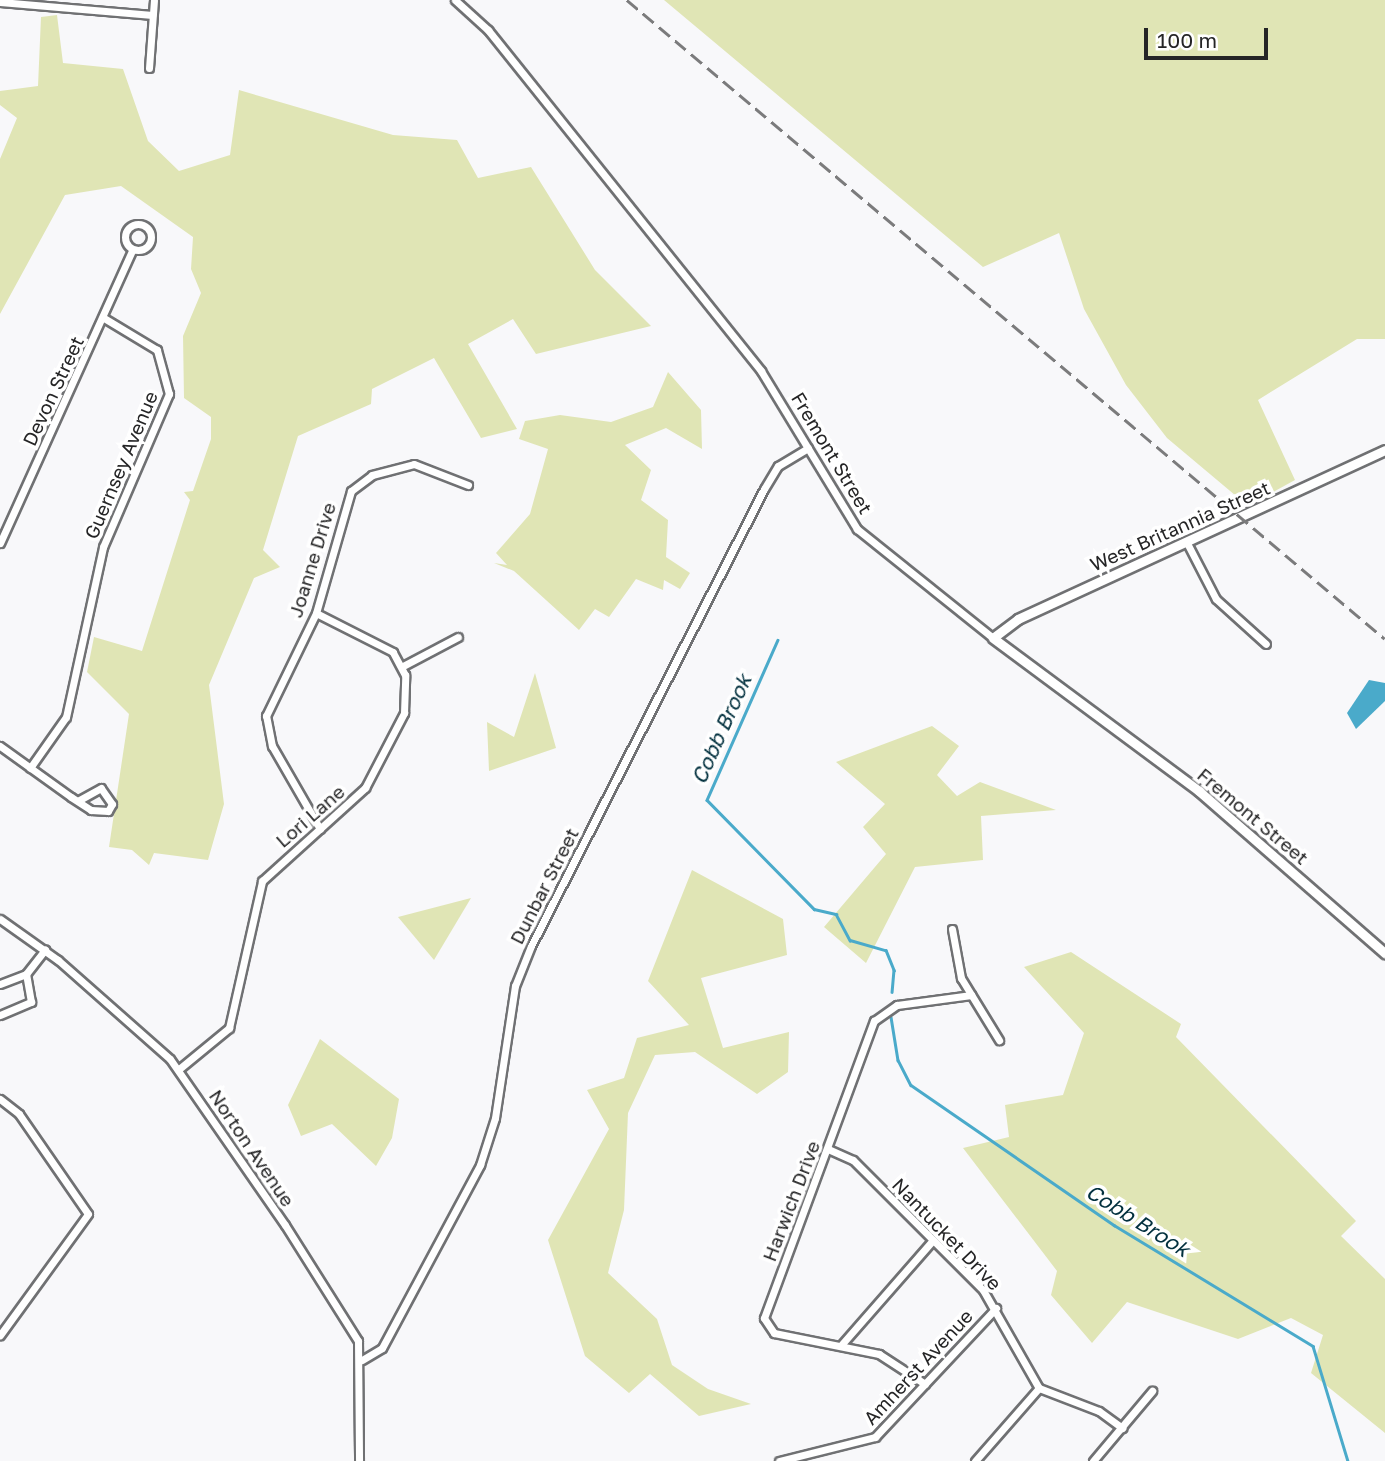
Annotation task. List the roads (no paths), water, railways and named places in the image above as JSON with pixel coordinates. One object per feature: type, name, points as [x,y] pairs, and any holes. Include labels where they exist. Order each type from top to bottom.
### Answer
[{"type":"street","points":[[149,68],[154,0]]},
{"type":"street","name":"Fremont Street","points":[[455,0],[488,30],[761,371],[867,540],[993,638],[1199,791],[1385,953]]},
{"type":"street","points":[[0,2],[152,15]]},
{"type":"street","name":"Devon Street","points":[[0,543],[132,251]]},
{"type":"street","name":"Guernsey Avenue","points":[[30,768],[66,717],[103,547],[169,394],[157,350],[104,318]]},
{"type":"street","name":"Dunbar Street","points":[[362,1360],[382,1348],[480,1164],[495,1118],[515,986],[531,946],[764,489],[778,466],[808,448]]},
{"type":"street","name":"West Britannia Street","points":[[993,638],[1011,622],[1385,450]]},
{"type":"street","name":"Joanne Drive","points":[[320,829],[272,746],[266,722],[316,613],[345,505],[360,481],[414,464],[468,485]]},
{"type":"street","points":[[1186,541],[1216,599],[1266,644]]},
{"type":"street","points":[[316,613],[376,639],[403,666],[458,637]]},
{"type":"street","name":"Lori Lane","points":[[179,1069],[229,1028],[262,881],[320,829],[375,772],[405,707],[403,666]]},
{"type":"street","points":[[1,748],[78,801],[103,812],[112,804],[101,788],[78,801]]},
{"type":"street","name":"Norton Avenue","points":[[0,919],[44,950],[179,1069],[350,1324],[362,1360],[359,1461]]},
{"type":"street","points":[[952,929],[958,970],[999,1040]]},
{"type":"street","points":[[0,984],[26,974],[44,950]]},
{"type":"street","points":[[0,1013],[21,1012],[31,1002],[26,974]]},
{"type":"street","name":"Harwich Drive","points":[[925,1384],[886,1357],[842,1344],[774,1333],[764,1321],[877,1017],[897,1005],[971,995]]},
{"type":"street","points":[[0,1100],[19,1114],[88,1211],[81,1231],[22,1299],[0,1335]]},
{"type":"street","name":"Nantucket Drive","points":[[828,1150],[853,1160],[996,1308],[1039,1388]]},
{"type":"street","points":[[842,1344],[933,1240]]},
{"type":"street","name":"Amherst Avenue","points":[[779,1461],[871,1440],[996,1308]]},
{"type":"street","points":[[975,1461],[1039,1388],[1099,1411],[1122,1428]]},
{"type":"street","points":[[1093,1461],[1152,1391]]},
{"type":"water","points":[[1369,680],[1385,683],[1385,701],[1356,729],[1347,713]]},
{"type":"waterway","name":"Cobb Brook","points":[[778,640],[707,800],[814,909],[836,914],[850,940],[886,950],[894,970],[892,992]]},
{"type":"waterway","name":"Cobb Brook","points":[[891,1017],[898,1060],[911,1085],[1114,1225],[1313,1346],[1348,1461]]},
{"type":"railway","points":[[627,0],[1385,639]]}]
